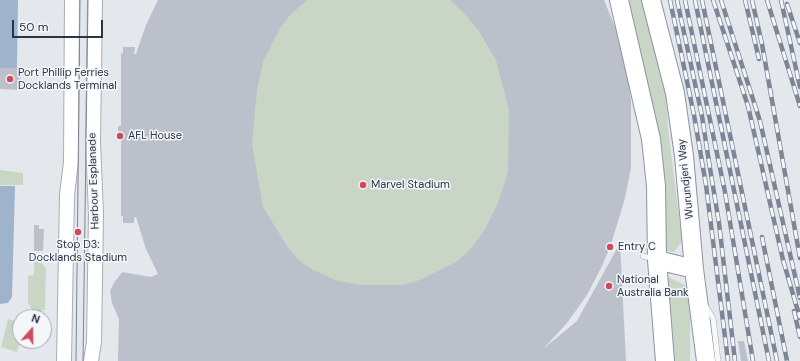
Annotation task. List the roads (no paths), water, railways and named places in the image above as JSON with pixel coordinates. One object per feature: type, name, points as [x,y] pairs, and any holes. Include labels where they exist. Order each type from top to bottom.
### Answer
[{"type":"highway","points":[[619,0],[651,139],[656,186],[650,258],[665,361]]},
{"type":"highway","name":"Wurundjeri Way","points":[[651,0],[675,93],[684,156],[694,269],[706,361]]},
{"type":"highway","points":[[650,258],[694,269]]},
{"type":"street","name":"Harbour Esplanade","points":[[64,361],[67,195],[71,162],[72,0]]},
{"type":"street","name":"Harbour Esplanade","points":[[91,361],[94,342],[96,214],[93,142],[95,0]]},
{"type":"lane","points":[[697,294],[713,318],[718,361]]},
{"type":"water","points":[[0,0],[18,0],[17,68],[0,68]]},
{"type":"water","points":[[0,186],[15,186],[12,297],[8,303],[0,304]]},
{"type":"tram line","points":[[76,361],[80,0]]},
{"type":"tram line","points":[[83,361],[88,0]]},
{"type":"railway","points":[[670,0],[694,115],[706,185],[728,361]]},
{"type":"railway","points":[[677,0],[702,116],[719,223],[735,361]]},
{"type":"railway","points":[[685,0],[725,192],[753,361]]},
{"type":"railway","points":[[695,0],[769,361]]},
{"type":"railway","points":[[702,0],[777,361]]},
{"type":"railway","points":[[713,0],[748,106],[783,260],[800,318]]},
{"type":"railway","points":[[721,0],[760,121],[800,298]]},
{"type":"railway","points":[[745,0],[759,59]]},
{"type":"railway","points":[[752,0],[762,44],[800,258]]},
{"type":"railway","points":[[767,0],[800,106]]},
{"type":"railway","points":[[781,0],[800,87]]},
{"type":"railway","points":[[787,4],[800,43]]},
{"type":"railway","points":[[762,237],[787,361]]},
{"type":"railway","points":[[794,311],[800,337]]},
{"type":"place","name":"Port Phillip Ferries Docklands Terminal","points":[[10,79]]},
{"type":"place","name":"AFL House","points":[[120,136]]},
{"type":"place","name":"Marvel Stadium","points":[[363,185]]},
{"type":"place","name":"Stop D3: Docklands Stadium","points":[[78,232]]},
{"type":"place","name":"Entry C","points":[[610,247]]},
{"type":"place","name":"National Australia Bank","points":[[609,286]]}]
